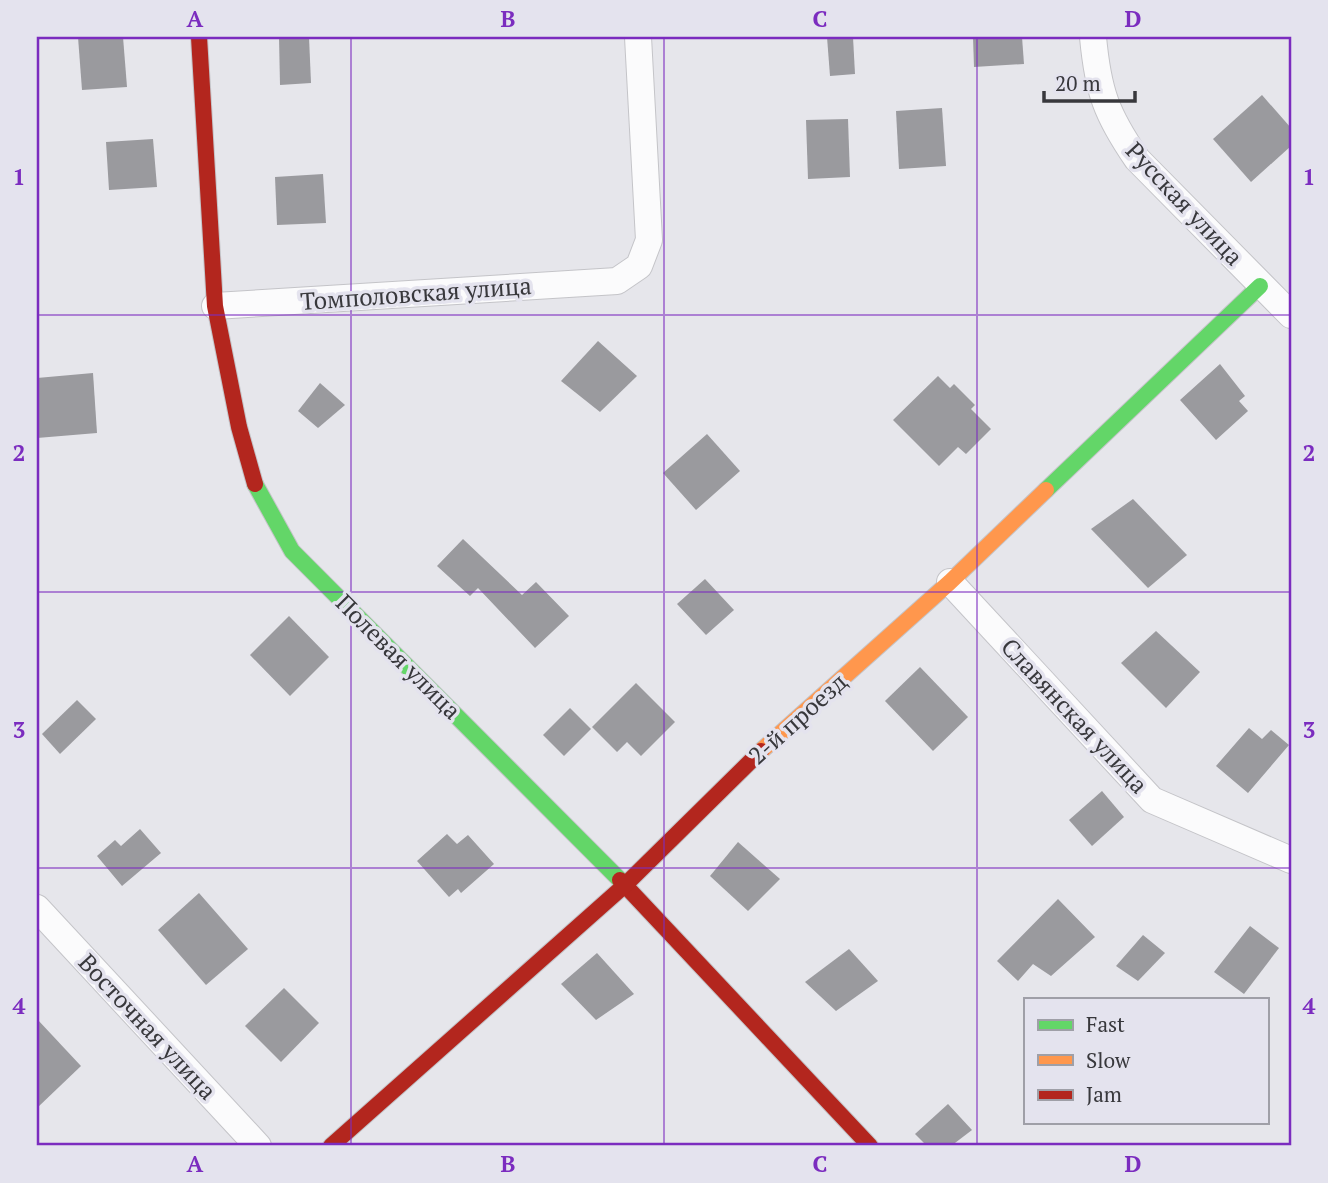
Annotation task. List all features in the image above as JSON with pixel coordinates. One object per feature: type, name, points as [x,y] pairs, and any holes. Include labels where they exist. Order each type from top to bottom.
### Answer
[{"type":"street","name":"Полевая улица","points":[[199,37],[215,306],[239,427],[257,492],[292,551],[625,885],[870,1146]]},
{"type":"street","name":"Томполовская улица","points":[[215,306],[617,281],[639,266],[649,240],[638,37]]},
{"type":"street","name":"Русская улица","points":[[1093,37],[1101,96],[1117,130],[1137,159],[1291,315]]},
{"type":"street","name":"2-й проезд","points":[[331,1146],[625,885],[765,747],[950,582],[1260,286]]},
{"type":"street","name":"Славянская улица","points":[[950,582],[1152,800],[1291,860]]},
{"type":"street","name":"Восточная улица","points":[[37,908],[258,1146]]},
{"type":"building","points":[[78,37],[123,37],[127,87],[82,90]]},
{"type":"building","points":[[279,37],[309,37],[311,83],[280,85]]},
{"type":"building","points":[[827,37],[853,37],[855,74],[830,76]]},
{"type":"building","points":[[973,37],[1022,37],[1024,64],[974,67]]},
{"type":"building","points":[[1262,95],[1291,128],[1291,146],[1251,182],[1213,139]]},
{"type":"building","points":[[942,108],[946,166],[899,169],[896,111]]},
{"type":"building","points":[[848,119],[850,177],[808,179],[806,120]]},
{"type":"building","points":[[153,139],[157,187],[109,190],[106,142]]},
{"type":"building","points":[[323,174],[326,223],[277,225],[275,177]]},
{"type":"building","points":[[598,341],[637,376],[600,412],[561,381]]},
{"type":"building","points":[[1220,364],[1245,396],[1239,401],[1248,411],[1216,440],[1180,400]]},
{"type":"building","points":[[93,373],[97,433],[37,438],[37,378]]},
{"type":"building","points":[[938,376],[950,388],[954,384],[975,405],[971,409],[991,429],[966,454],[958,447],[939,466],[893,420]]},
{"type":"building","points":[[320,383],[345,405],[318,428],[298,411]]},
{"type":"building","points":[[707,434],[740,471],[696,510],[663,473]]},
{"type":"building","points":[[1133,499],[1187,555],[1148,588],[1091,529]]},
{"type":"building","points":[[463,539],[522,595],[536,582],[569,616],[535,648],[478,588],[470,596],[437,566]]},
{"type":"building","points":[[705,579],[734,610],[706,635],[677,604]]},
{"type":"building","points":[[289,616],[329,657],[290,696],[250,655]]},
{"type":"building","points":[[1156,631],[1200,672],[1166,708],[1121,663]]},
{"type":"building","points":[[920,667],[968,717],[933,751],[885,701]]},
{"type":"building","points":[[636,683],[675,722],[641,756],[627,742],[617,752],[592,727]]},
{"type":"building","points":[[77,700],[96,719],[60,754],[42,734]]},
{"type":"building","points":[[570,708],[591,729],[564,756],[543,735]]},
{"type":"building","points":[[1249,728],[1262,739],[1271,730],[1289,745],[1248,793],[1216,766]]},
{"type":"building","points":[[1102,791],[1124,817],[1092,846],[1069,820]]},
{"type":"building","points":[[140,829],[161,853],[122,886],[97,856],[115,840],[121,846]]},
{"type":"building","points":[[447,834],[457,844],[468,835],[494,864],[461,893],[458,889],[449,897],[417,861]]},
{"type":"building","points":[[738,842],[780,879],[748,911],[710,876]]},
{"type":"building","points":[[199,893],[248,949],[206,985],[158,930]]},
{"type":"building","points":[[1058,899],[1095,937],[1051,976],[1033,964],[1018,981],[997,961]]},
{"type":"building","points":[[1250,926],[1279,948],[1244,994],[1214,972]]},
{"type":"building","points":[[1143,935],[1165,953],[1138,981],[1116,966]]},
{"type":"building","points":[[849,949],[878,981],[836,1011],[805,982]]},
{"type":"building","points":[[597,953],[634,994],[596,1020],[561,984]]},
{"type":"building","points":[[284,988],[319,1023],[281,1062],[245,1026]]},
{"type":"building","points":[[37,1019],[81,1066],[37,1108]]},
{"type":"building","points":[[948,1104],[972,1130],[951,1146],[927,1146],[915,1134]]},
{"type":"traffic: fast","points":[[1046,490],[1260,286]]},
{"type":"traffic: fast","points":[[255,484],[292,551],[620,880]]},
{"type":"traffic: slow","points":[[761,751],[950,582],[1046,490]]},
{"type":"traffic: jam","points":[[199,37],[215,306],[239,427],[255,484]]},
{"type":"traffic: jam","points":[[331,1146],[625,885],[761,751]]},
{"type":"traffic: jam","points":[[620,880],[870,1146]]}]
